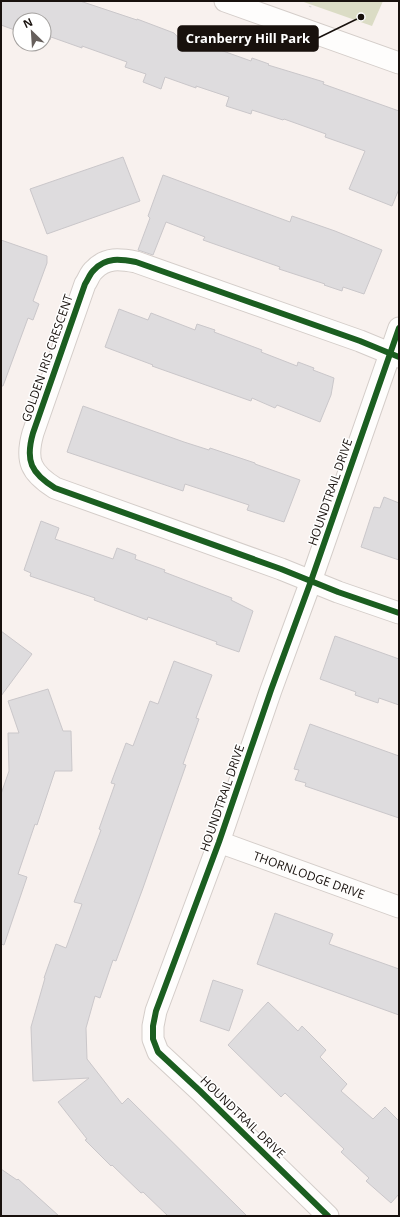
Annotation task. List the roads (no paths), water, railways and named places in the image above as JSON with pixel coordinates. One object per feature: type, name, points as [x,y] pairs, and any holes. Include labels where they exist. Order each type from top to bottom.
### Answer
[{"type":"street","points":[[225,1],[399,63]]},
{"type":"street","name":"GOLDEN IRIS CRESCENT","points":[[395,355],[360,340],[136,262],[120,259],[108,261],[93,270],[85,284],[32,433],[29,448],[30,464],[36,473],[55,488],[281,568],[338,592],[399,613]]},
{"type":"street","name":"HOUNDTRAIL DRIVE","points":[[328,1216],[158,1052],[153,1039],[153,1026],[156,1011],[219,842],[379,384],[395,355],[399,328]]},
{"type":"street","name":"THORNLODGE DRIVE","points":[[219,842],[399,907]]},
{"type":"place","name":"Cranberry Hill Park","points":[[361,17]]}]
